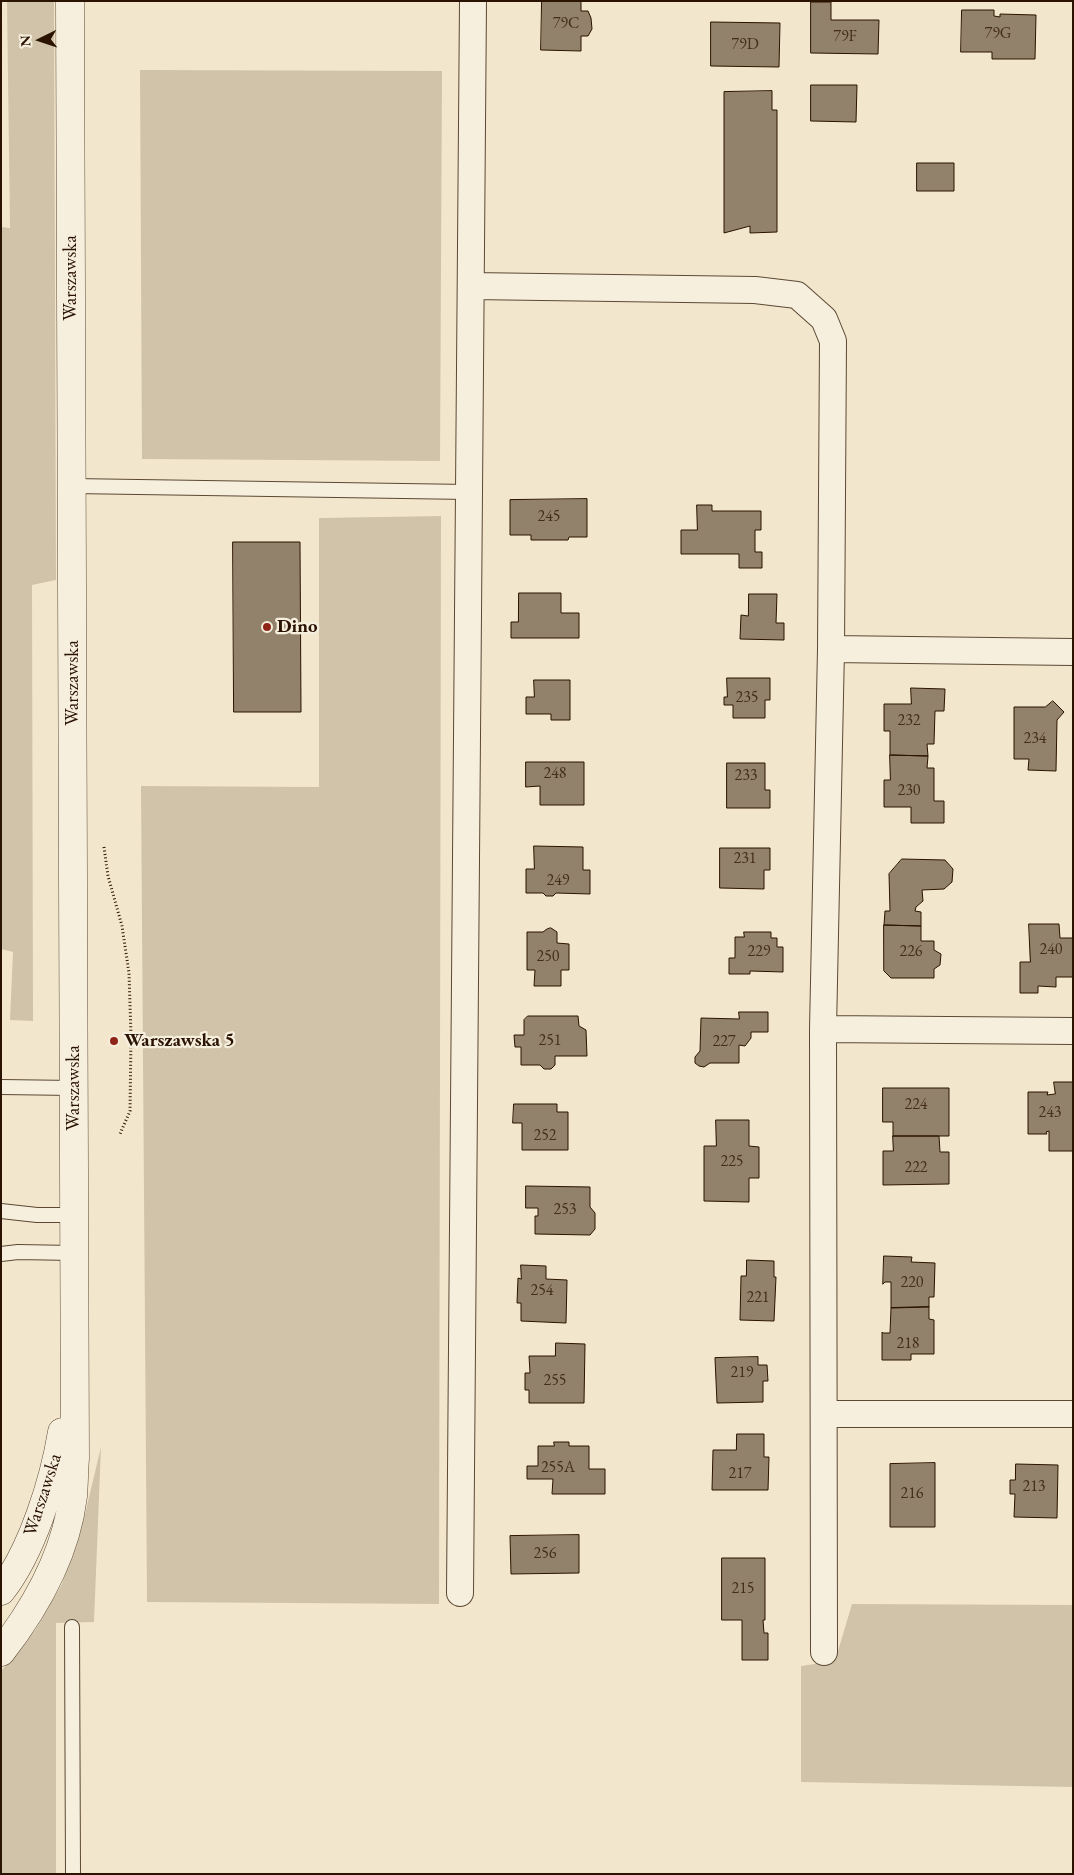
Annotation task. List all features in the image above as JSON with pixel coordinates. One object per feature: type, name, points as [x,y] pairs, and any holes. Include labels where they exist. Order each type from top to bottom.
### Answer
[{"type":"street","name":"Warszawska","points":[[1,1652],[20,1628],[38,1598],[53,1567],[66,1531],[72,1497],[75,1458],[70,1]]},
{"type":"street","points":[[460,1593],[473,1]]},
{"type":"street","points":[[472,286],[755,290],[797,295],[824,319],[833,341],[831,650],[823,1029],[824,1652]]},
{"type":"street","points":[[831,650],[1073,652]]},
{"type":"street","points":[[823,1029],[1073,1031]]},
{"type":"street","name":"Warszawska","points":[[1,1592],[28,1543],[47,1497],[58,1457],[74,1364]]},
{"type":"street","points":[[824,1414],[1073,1414]]},
{"type":"lane","points":[[72,486],[470,492]]},
{"type":"lane","points":[[1,1087],[74,1088]]},
{"type":"lane","points":[[1,1211],[37,1215],[73,1215]]},
{"type":"lane","points":[[1,1254],[18,1252],[73,1253]]},
{"type":"lane","points":[[72,1627],[73,1874]]},
{"type":"path","points":[[108,876],[122,926],[129,973],[131,1036],[130,1111],[120,1134]]},
{"type":"shaded area","points":[[7,1],[54,1],[56,580],[32,585],[33,1021],[10,1020],[13,952],[1,949],[1,227],[10,228]]},
{"type":"shaded area","points":[[140,70],[442,71],[440,461],[142,459]]},
{"type":"shaded area","points":[[441,516],[439,1604],[147,1602],[141,786],[319,787],[319,518]]},
{"type":"shaded area","points":[[101,1447],[94,1622],[56,1623],[56,1874],[1,1874],[1,1671],[36,1629],[62,1584],[85,1514]]},
{"type":"shaded area","points":[[852,1604],[1073,1605],[1073,1787],[801,1782],[801,1666],[835,1661]]},
{"type":"building","points":[[542,1],[581,1],[581,11],[588,11],[592,29],[588,36],[581,36],[581,51],[541,50]]},
{"type":"building","points":[[811,2],[831,2],[831,20],[879,20],[878,54],[811,53]]},
{"type":"building","points":[[962,10],[994,10],[994,16],[1000,17],[1000,14],[1036,15],[1035,59],[992,59],[992,52],[961,52]]},
{"type":"building","points":[[711,22],[780,23],[779,67],[711,66]]},
{"type":"building","points":[[811,85],[857,85],[856,122],[811,121]]},
{"type":"building","points":[[772,91],[772,110],[777,110],[777,232],[750,233],[750,226],[724,233],[724,92]]},
{"type":"building","points":[[917,163],[954,163],[954,191],[917,191]]},
{"type":"building","points":[[587,499],[587,537],[569,537],[568,540],[531,540],[531,535],[510,535],[510,500]]},
{"type":"building","points":[[697,505],[712,505],[712,511],[761,511],[761,530],[755,530],[755,552],[762,552],[762,568],[739,568],[739,554],[681,554],[681,530],[697,530]]},
{"type":"building","name":"Dino","points":[[233,542],[300,542],[301,712],[234,712]]},
{"type":"building","points":[[519,593],[561,593],[561,613],[579,613],[579,638],[511,638],[511,622],[518,622]]},
{"type":"building","points":[[749,594],[777,594],[776,623],[784,623],[784,640],[740,639],[741,615],[748,616]]},
{"type":"building","points":[[727,678],[770,678],[770,700],[765,700],[765,718],[733,718],[733,705],[724,705],[724,697],[727,697]]},
{"type":"building","points":[[534,680],[570,680],[570,720],[551,720],[551,714],[526,714],[526,697],[534,697]]},
{"type":"building","points":[[911,688],[945,689],[944,711],[935,711],[934,744],[927,744],[928,756],[890,755],[890,731],[884,731],[884,704],[911,704]]},
{"type":"building","points":[[1053,701],[1064,712],[1057,720],[1056,771],[1028,770],[1029,759],[1014,759],[1014,707],[1045,707]]},
{"type":"building","points":[[890,755],[928,756],[927,768],[934,768],[934,801],[944,801],[944,823],[911,823],[911,807],[884,807],[884,780],[890,780]]},
{"type":"building","points":[[526,762],[584,762],[584,805],[540,805],[540,786],[526,787]]},
{"type":"building","points":[[727,763],[765,763],[765,790],[770,790],[770,808],[727,808]]},
{"type":"building","points":[[534,846],[583,847],[583,870],[590,870],[590,894],[556,893],[553,896],[546,896],[543,893],[526,893],[526,869],[534,869]]},
{"type":"building","points":[[720,848],[770,848],[770,870],[764,870],[764,889],[720,888]]},
{"type":"building","points":[[902,859],[945,860],[953,869],[952,882],[944,889],[922,890],[923,901],[916,907],[915,911],[921,912],[921,926],[884,925],[885,911],[890,911],[889,874]]},
{"type":"building","points":[[1029,924],[1059,924],[1060,938],[1073,938],[1073,977],[1056,977],[1056,987],[1038,986],[1038,993],[1020,993],[1020,962],[1030,962]]},
{"type":"building","points":[[884,925],[921,926],[921,941],[934,941],[934,950],[941,954],[940,965],[934,969],[934,978],[891,978],[884,971]]},
{"type":"building","points":[[551,928],[557,932],[557,943],[569,944],[569,970],[561,970],[561,986],[534,986],[535,970],[527,970],[527,932],[543,932]]},
{"type":"building","points":[[744,932],[771,932],[771,938],[777,938],[777,947],[783,947],[783,972],[750,971],[750,974],[729,974],[729,958],[735,958],[735,937],[744,937]]},
{"type":"building","points":[[739,1012],[768,1012],[768,1032],[751,1032],[751,1038],[745,1046],[739,1045],[739,1063],[710,1063],[704,1067],[695,1063],[695,1057],[700,1051],[701,1018],[739,1019]]},
{"type":"building","points":[[528,1016],[578,1016],[579,1026],[586,1030],[587,1056],[555,1056],[555,1065],[551,1069],[544,1069],[540,1065],[521,1065],[521,1047],[515,1047],[514,1035],[524,1035],[524,1020]]},
{"type":"building","points":[[1054,1082],[1073,1082],[1073,1151],[1049,1151],[1049,1131],[1046,1132],[1047,1134],[1028,1134],[1028,1092],[1048,1092],[1047,1095],[1055,1094]]},
{"type":"building","points":[[883,1088],[949,1088],[949,1136],[893,1136],[893,1122],[883,1122]]},
{"type":"building","points":[[514,1104],[557,1104],[557,1112],[568,1112],[568,1150],[522,1150],[522,1123],[513,1123]]},
{"type":"building","points":[[716,1120],[749,1120],[749,1146],[759,1147],[759,1178],[749,1178],[749,1202],[704,1201],[704,1146],[716,1146]]},
{"type":"building","points":[[893,1136],[939,1136],[940,1152],[949,1152],[949,1184],[883,1185],[883,1151],[893,1151]]},
{"type":"building","points":[[526,1186],[590,1187],[590,1207],[595,1213],[595,1229],[590,1235],[535,1234],[535,1216],[538,1216],[538,1208],[526,1208]]},
{"type":"building","points":[[884,1256],[912,1257],[911,1262],[935,1263],[934,1297],[929,1297],[929,1307],[891,1308],[891,1282],[883,1284]]},
{"type":"building","points":[[747,1260],[774,1261],[774,1277],[776,1277],[774,1321],[740,1320],[741,1276],[746,1276]]},
{"type":"building","points":[[521,1265],[546,1266],[546,1279],[567,1280],[566,1323],[521,1321],[521,1303],[517,1303],[518,1278],[521,1279]]},
{"type":"building","points":[[929,1307],[929,1319],[934,1320],[934,1354],[911,1354],[911,1360],[882,1360],[882,1332],[890,1333],[891,1308]]},
{"type":"building","points":[[556,1343],[585,1344],[584,1403],[529,1403],[529,1390],[525,1390],[525,1373],[530,1373],[529,1356],[555,1356]]},
{"type":"building","points":[[758,1357],[758,1365],[767,1365],[768,1381],[763,1381],[763,1402],[717,1403],[715,1358]]},
{"type":"building","points":[[737,1434],[764,1434],[764,1457],[769,1457],[768,1490],[712,1490],[713,1450],[736,1450]]},
{"type":"building","points":[[554,1442],[569,1442],[569,1446],[589,1446],[589,1469],[605,1469],[605,1494],[552,1494],[553,1479],[527,1479],[527,1466],[538,1466],[538,1446],[554,1446]]},
{"type":"building","points":[[935,1463],[935,1527],[890,1527],[890,1464]]},
{"type":"building","points":[[1016,1464],[1058,1465],[1057,1518],[1014,1517],[1015,1494],[1010,1494],[1010,1480],[1015,1480]]},
{"type":"building","points":[[579,1535],[579,1573],[511,1574],[510,1536]]},
{"type":"building","points":[[722,1558],[765,1558],[765,1620],[763,1620],[764,1633],[768,1633],[768,1660],[742,1660],[742,1620],[722,1620]]},
{"type":"place","name":"Dino","points":[[267,627]]},
{"type":"place","name":"Warszawska 5","points":[[114,1041]]}]
